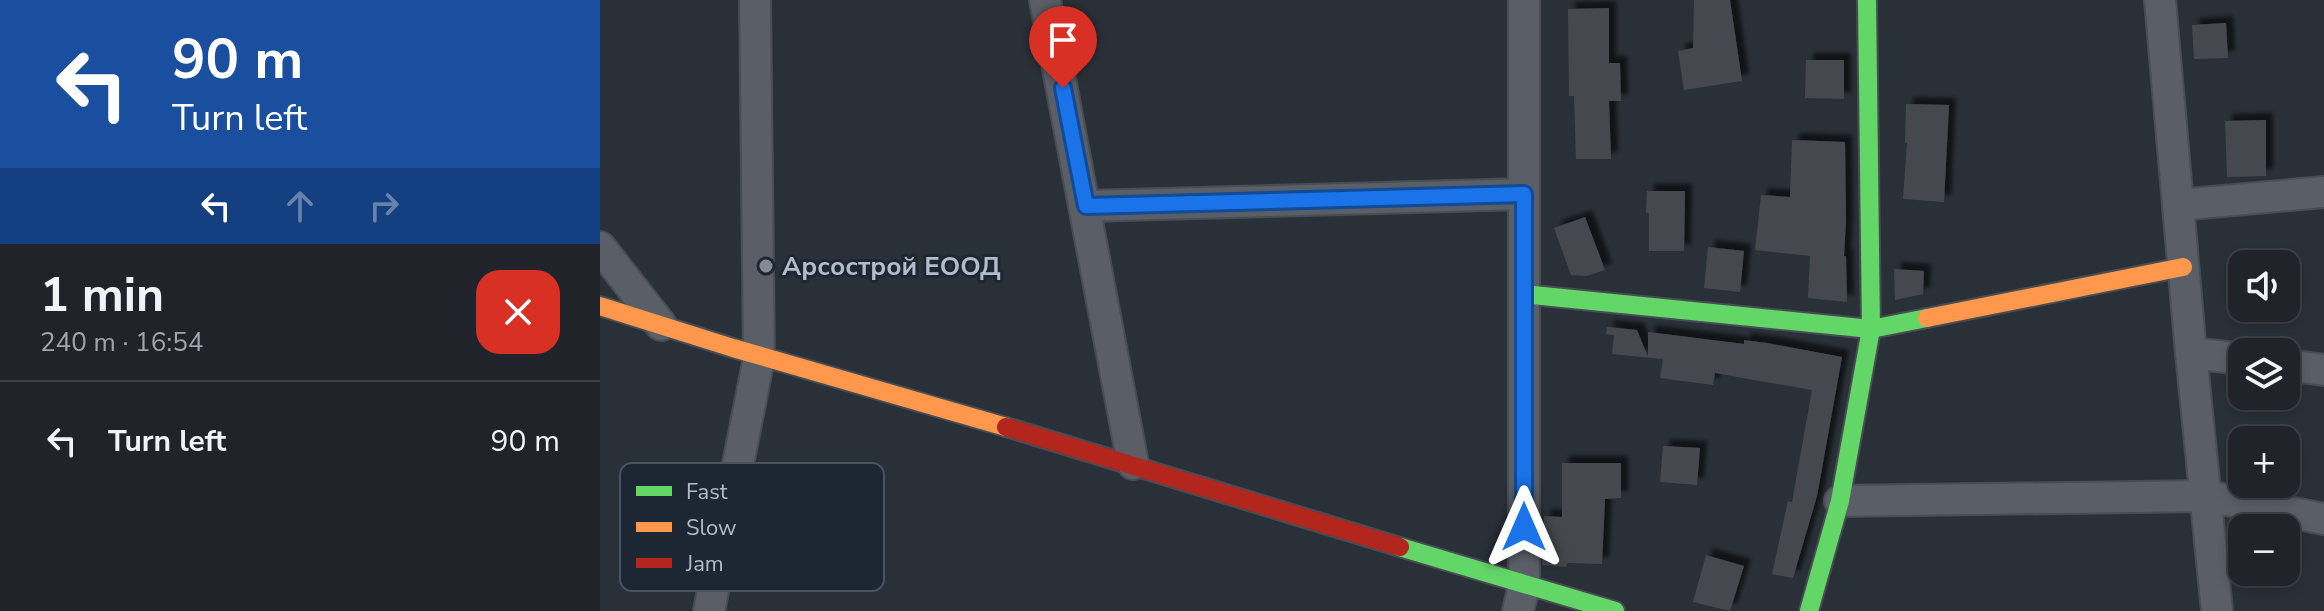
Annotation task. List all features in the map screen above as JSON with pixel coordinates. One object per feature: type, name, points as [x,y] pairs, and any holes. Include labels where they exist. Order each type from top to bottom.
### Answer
[{"type":"street","points":[[738,463],[759,358],[755,0]]},
{"type":"street","points":[[1045,0],[1133,464]]},
{"type":"street","points":[[1521,598],[1524,0]]},
{"type":"street","points":[[1809,611],[1840,501],[1871,329],[1867,0]]},
{"type":"street","points":[[2160,0],[2217,611]]},
{"type":"street","points":[[2178,205],[2324,192]]},
{"type":"street","points":[[1086,206],[1524,194]]},
{"type":"street","points":[[600,247],[661,325]]},
{"type":"street","points":[[1523,294],[1871,329],[2183,267]]},
{"type":"street","points":[[601,308],[759,358],[1133,464],[1521,598],[1615,611]]},
{"type":"street","points":[[2191,353],[2228,357]]},
{"type":"street","points":[[2300,367],[2324,370]]},
{"type":"street","points":[[1840,501],[2207,496],[2324,519]]},
{"type":"street","points":[[709,611],[713,591]]},
{"type":"building","points":[[1694,0],[1730,0],[1742,81],[1684,90],[1678,51],[1693,48]]},
{"type":"building","points":[[1609,8],[1609,63],[1620,63],[1621,101],[1609,101],[1611,159],[1576,159],[1574,96],[1569,96],[1568,9]]},
{"type":"building","points":[[2226,23],[2228,58],[2194,59],[2192,25]]},
{"type":"building","points":[[1806,60],[1844,60],[1844,99],[1805,98]]},
{"type":"building","points":[[1906,104],[1949,105],[1944,202],[1903,199]]},
{"type":"building","points":[[2266,120],[2266,176],[2227,177],[2225,121]]},
{"type":"building","points":[[1792,140],[1845,142],[1844,256],[1847,302],[1808,298],[1810,256],[1755,250],[1761,195],[1790,197]]},
{"type":"building","points":[[1647,191],[1685,191],[1684,251],[1649,251]]},
{"type":"building","points":[[1585,217],[1605,270],[1587,276],[1571,275],[1554,228]]},
{"type":"building","points":[[1708,247],[1744,251],[1740,292],[1704,288]]},
{"type":"building","points":[[1894,269],[1924,271],[1923,294],[1895,300]]},
{"type":"building","points":[[1607,327],[1637,330],[1648,357],[1648,332],[1744,344],[1744,340],[1842,357],[1817,496],[1793,578],[1772,574],[1788,501],[1792,502],[1812,390],[1715,373],[1713,385],[1660,378],[1663,359],[1612,354],[1614,335],[1606,334]]},
{"type":"building","points":[[1663,446],[1700,448],[1697,485],[1660,482]]},
{"type":"building","points":[[1562,463],[1621,463],[1621,498],[1605,499],[1602,564],[1542,565],[1544,516],[1562,517]]},
{"type":"building","points":[[1706,555],[1744,566],[1730,611],[1693,602]]},
{"type":"traffic: fast","points":[[1809,611],[1840,501],[1871,329],[1867,0]]},
{"type":"traffic: fast","points":[[1523,294],[1871,329],[1927,318]]},
{"type":"traffic: fast","points":[[1400,547],[1615,611]]},
{"type":"traffic: slow","points":[[1927,318],[2183,267]]},
{"type":"traffic: slow","points":[[600,306],[1006,427]]},
{"type":"traffic: jam","points":[[1006,427],[1400,547]]},
{"type":"place","name":"Арсострой ЕООД","points":[[766,266]]},
{"type":"route","points":[[1063,88],[1086,206],[1524,194],[1524,527]]}]
